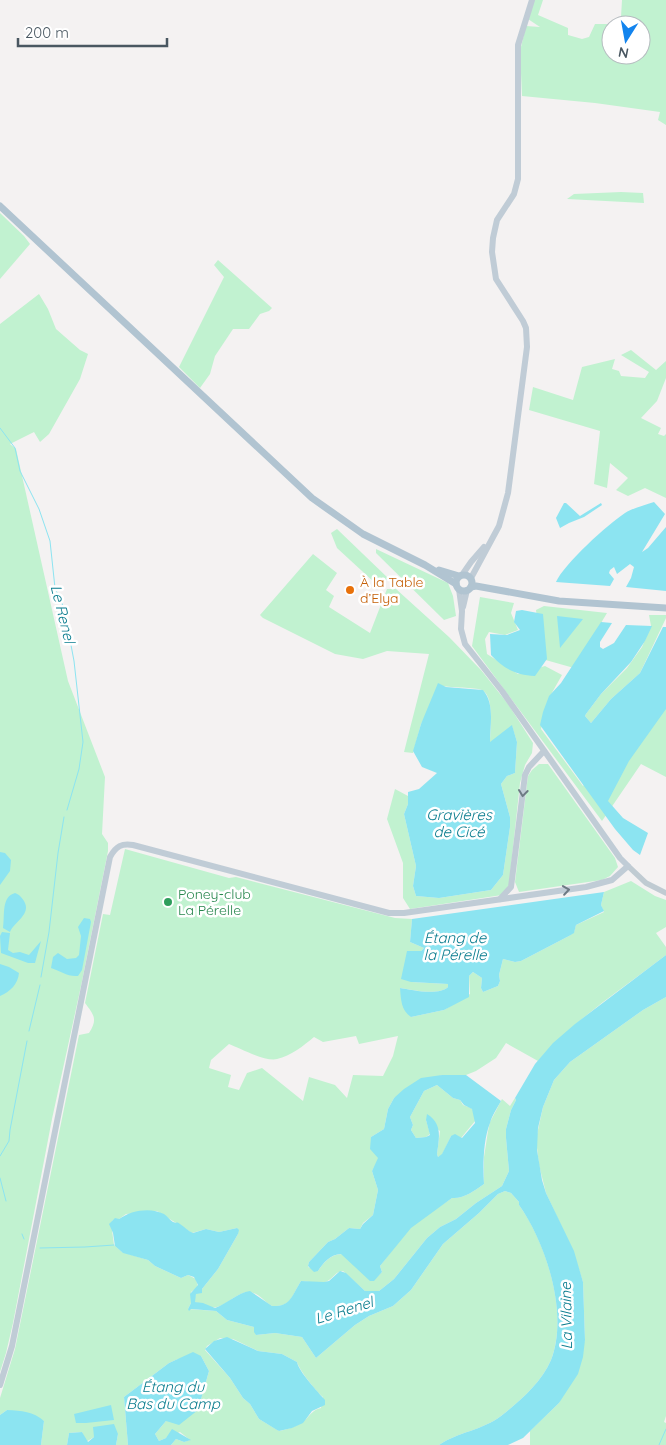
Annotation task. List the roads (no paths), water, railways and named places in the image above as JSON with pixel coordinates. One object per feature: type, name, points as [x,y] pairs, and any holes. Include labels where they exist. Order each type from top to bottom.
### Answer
[{"type":"main road","points":[[462,610],[476,566],[492,540],[503,511],[511,478],[527,347],[527,333],[523,321],[496,278],[493,265],[492,238],[496,220],[514,194],[518,179],[518,45],[532,0]]},
{"type":"main road","points":[[0,206],[307,494],[363,534],[425,565],[460,575],[467,575],[470,584]]},
{"type":"main road","points":[[0,1385],[12,1346],[109,863],[114,850],[118,846],[133,845],[389,913],[404,913],[598,885],[612,880],[628,866],[620,858],[502,691],[465,644],[462,629],[462,610],[457,587],[460,575],[492,540]]},
{"type":"main road","points":[[425,565],[457,587],[470,584],[559,601],[666,608]]},
{"type":"main road","points":[[518,897],[511,887],[526,775],[529,767],[544,751]]},
{"type":"main road","points":[[500,899],[511,887]]},
{"type":"street","points":[[628,866],[646,883],[666,893]]},
{"type":"water","points":[[654,502],[665,514],[642,552],[648,548],[666,527],[666,591],[626,587],[634,567],[630,564],[617,574],[614,567],[610,570],[609,573],[614,579],[610,586],[556,582],[577,555],[617,518],[628,511]]},
{"type":"water","points":[[564,503],[580,516],[601,503],[602,505],[584,517],[560,528],[556,518]]},
{"type":"water","points":[[522,610],[543,614],[547,659],[535,676],[511,670],[491,655],[490,634],[507,635],[520,630],[514,622],[516,611]]},
{"type":"water","points":[[557,616],[583,619],[560,648]]},
{"type":"water","points":[[601,622],[612,623],[600,642],[600,647],[603,649],[614,643],[626,625],[652,626],[645,641],[631,662],[601,694],[586,714],[585,716],[591,723],[611,699],[640,673],[663,627],[666,627],[666,709],[629,761],[608,801],[623,818],[648,833],[640,855],[633,850],[615,829],[540,725],[549,696],[561,683]]},
{"type":"water","name":"Gravières de Cicé","points":[[438,683],[446,687],[483,690],[487,696],[490,708],[490,742],[512,725],[517,742],[515,773],[507,776],[501,784],[510,817],[503,875],[491,890],[439,898],[416,896],[413,886],[416,866],[404,814],[408,804],[408,792],[419,789],[437,773],[422,767],[413,751],[421,724]]},
{"type":"water","points":[[0,852],[5,853],[11,860],[10,871],[0,885]]},
{"type":"water","name":"Étang de la Pérelle","points":[[604,892],[601,905],[604,911],[576,925],[574,933],[521,961],[515,962],[503,959],[498,986],[483,992],[481,988],[482,978],[473,972],[469,976],[469,997],[444,1010],[411,1017],[405,1011],[400,988],[432,992],[444,990],[448,987],[448,984],[411,982],[401,979],[407,951],[421,951],[424,948],[410,942],[412,919]]},
{"type":"water","points":[[15,893],[24,901],[26,910],[10,932],[3,928],[4,907],[8,898]]},
{"type":"water","points":[[84,918],[90,919],[91,922],[82,970],[78,976],[74,976],[51,968],[53,957],[58,953],[67,959],[76,958],[79,955],[81,936],[78,927]]},
{"type":"water","points":[[2,932],[10,933],[8,950],[13,953],[20,952],[29,955],[41,941],[35,963],[28,963],[1,953],[0,936]]},
{"type":"water","name":"La Vilaine","points":[[666,955],[666,997],[643,1010],[570,1062],[554,1080],[543,1107],[538,1128],[537,1150],[542,1180],[546,1193],[574,1251],[583,1282],[585,1340],[578,1374],[559,1403],[523,1438],[508,1445],[439,1445],[486,1425],[501,1416],[523,1398],[536,1384],[551,1360],[556,1342],[557,1322],[552,1280],[538,1239],[519,1202],[511,1193],[505,1191],[498,1194],[443,1244],[411,1290],[393,1306],[369,1316],[355,1325],[316,1358],[302,1337],[275,1333],[256,1335],[254,1327],[227,1320],[216,1311],[191,1309],[189,1311],[191,1303],[190,1294],[198,1285],[194,1277],[188,1275],[181,1278],[155,1266],[148,1260],[123,1253],[115,1246],[109,1224],[115,1218],[119,1219],[129,1213],[141,1210],[164,1214],[173,1222],[179,1223],[193,1233],[206,1229],[219,1232],[237,1228],[239,1230],[238,1234],[218,1269],[202,1289],[202,1293],[196,1294],[195,1302],[215,1308],[250,1291],[272,1306],[278,1306],[290,1299],[301,1281],[329,1281],[340,1271],[346,1273],[365,1291],[379,1291],[394,1279],[427,1238],[440,1227],[456,1219],[502,1186],[509,1171],[506,1129],[511,1110],[516,1100],[515,1098],[535,1064],[553,1043],[575,1024]]},
{"type":"water","points":[[0,964],[19,973],[13,987],[0,996]]},
{"type":"water","points":[[442,1075],[466,1075],[501,1101],[492,1118],[486,1137],[484,1184],[465,1196],[452,1198],[411,1228],[380,1266],[382,1272],[374,1281],[370,1281],[341,1254],[331,1257],[318,1271],[314,1272],[308,1266],[309,1262],[328,1242],[349,1228],[360,1229],[373,1215],[378,1190],[372,1171],[378,1158],[370,1149],[371,1137],[384,1129],[388,1109],[394,1098],[421,1078]],"holes":[[[437,1085],[453,1098],[460,1100],[464,1105],[472,1109],[475,1123],[462,1138],[455,1134],[451,1136],[442,1154],[438,1157],[439,1132],[436,1122],[427,1114],[426,1120],[430,1135],[416,1138],[411,1130],[413,1125],[410,1117],[424,1091]]]},
{"type":"water","points":[[227,1337],[258,1351],[282,1354],[297,1362],[305,1376],[325,1400],[325,1405],[312,1411],[303,1423],[279,1431],[259,1419],[230,1378],[205,1349],[214,1341]]},
{"type":"water","name":"Étang du Bas du Camp","points":[[193,1352],[201,1356],[209,1371],[198,1410],[179,1425],[166,1421],[155,1434],[159,1441],[166,1438],[172,1429],[191,1440],[184,1442],[176,1439],[171,1445],[128,1445],[124,1397],[169,1363]]},
{"type":"water","points":[[111,1405],[114,1420],[76,1423],[74,1414]]},
{"type":"water","points":[[7,1410],[31,1413],[44,1421],[41,1445],[0,1445],[0,1415]]},
{"type":"water","name":"Étang du Bas du Camp","points":[[114,1424],[118,1434],[116,1445],[67,1445],[69,1433],[82,1432],[88,1442],[94,1437],[93,1427]]},
{"type":"waterway","name":"Le Renel","points":[[0,428],[15,448],[20,471],[39,509],[50,541],[55,588],[64,608],[74,661],[83,742],[79,769],[67,810]]},
{"type":"waterway","name":"Le Renel","points":[[41,977],[49,932],[64,817]]},
{"type":"waterway","name":"Le Renel","points":[[29,1031],[40,985]]},
{"type":"waterway","name":"Le Renel","points":[[0,1156],[9,1141],[27,1041]]},
{"type":"waterway","name":"Le Renel","points":[[0,1178],[6,1201]]},
{"type":"waterway","name":"Le Renel","points":[[22,1234],[24,1239]]},
{"type":"waterway","name":"Le Renel","points":[[40,1248],[114,1245]]},
{"type":"waterway","points":[[659,1445],[666,1429]]},
{"type":"place","name":"À la Table d’Elya","points":[[350,590]]},
{"type":"place","name":"Poney-club La Pérelle","points":[[168,902]]}]
